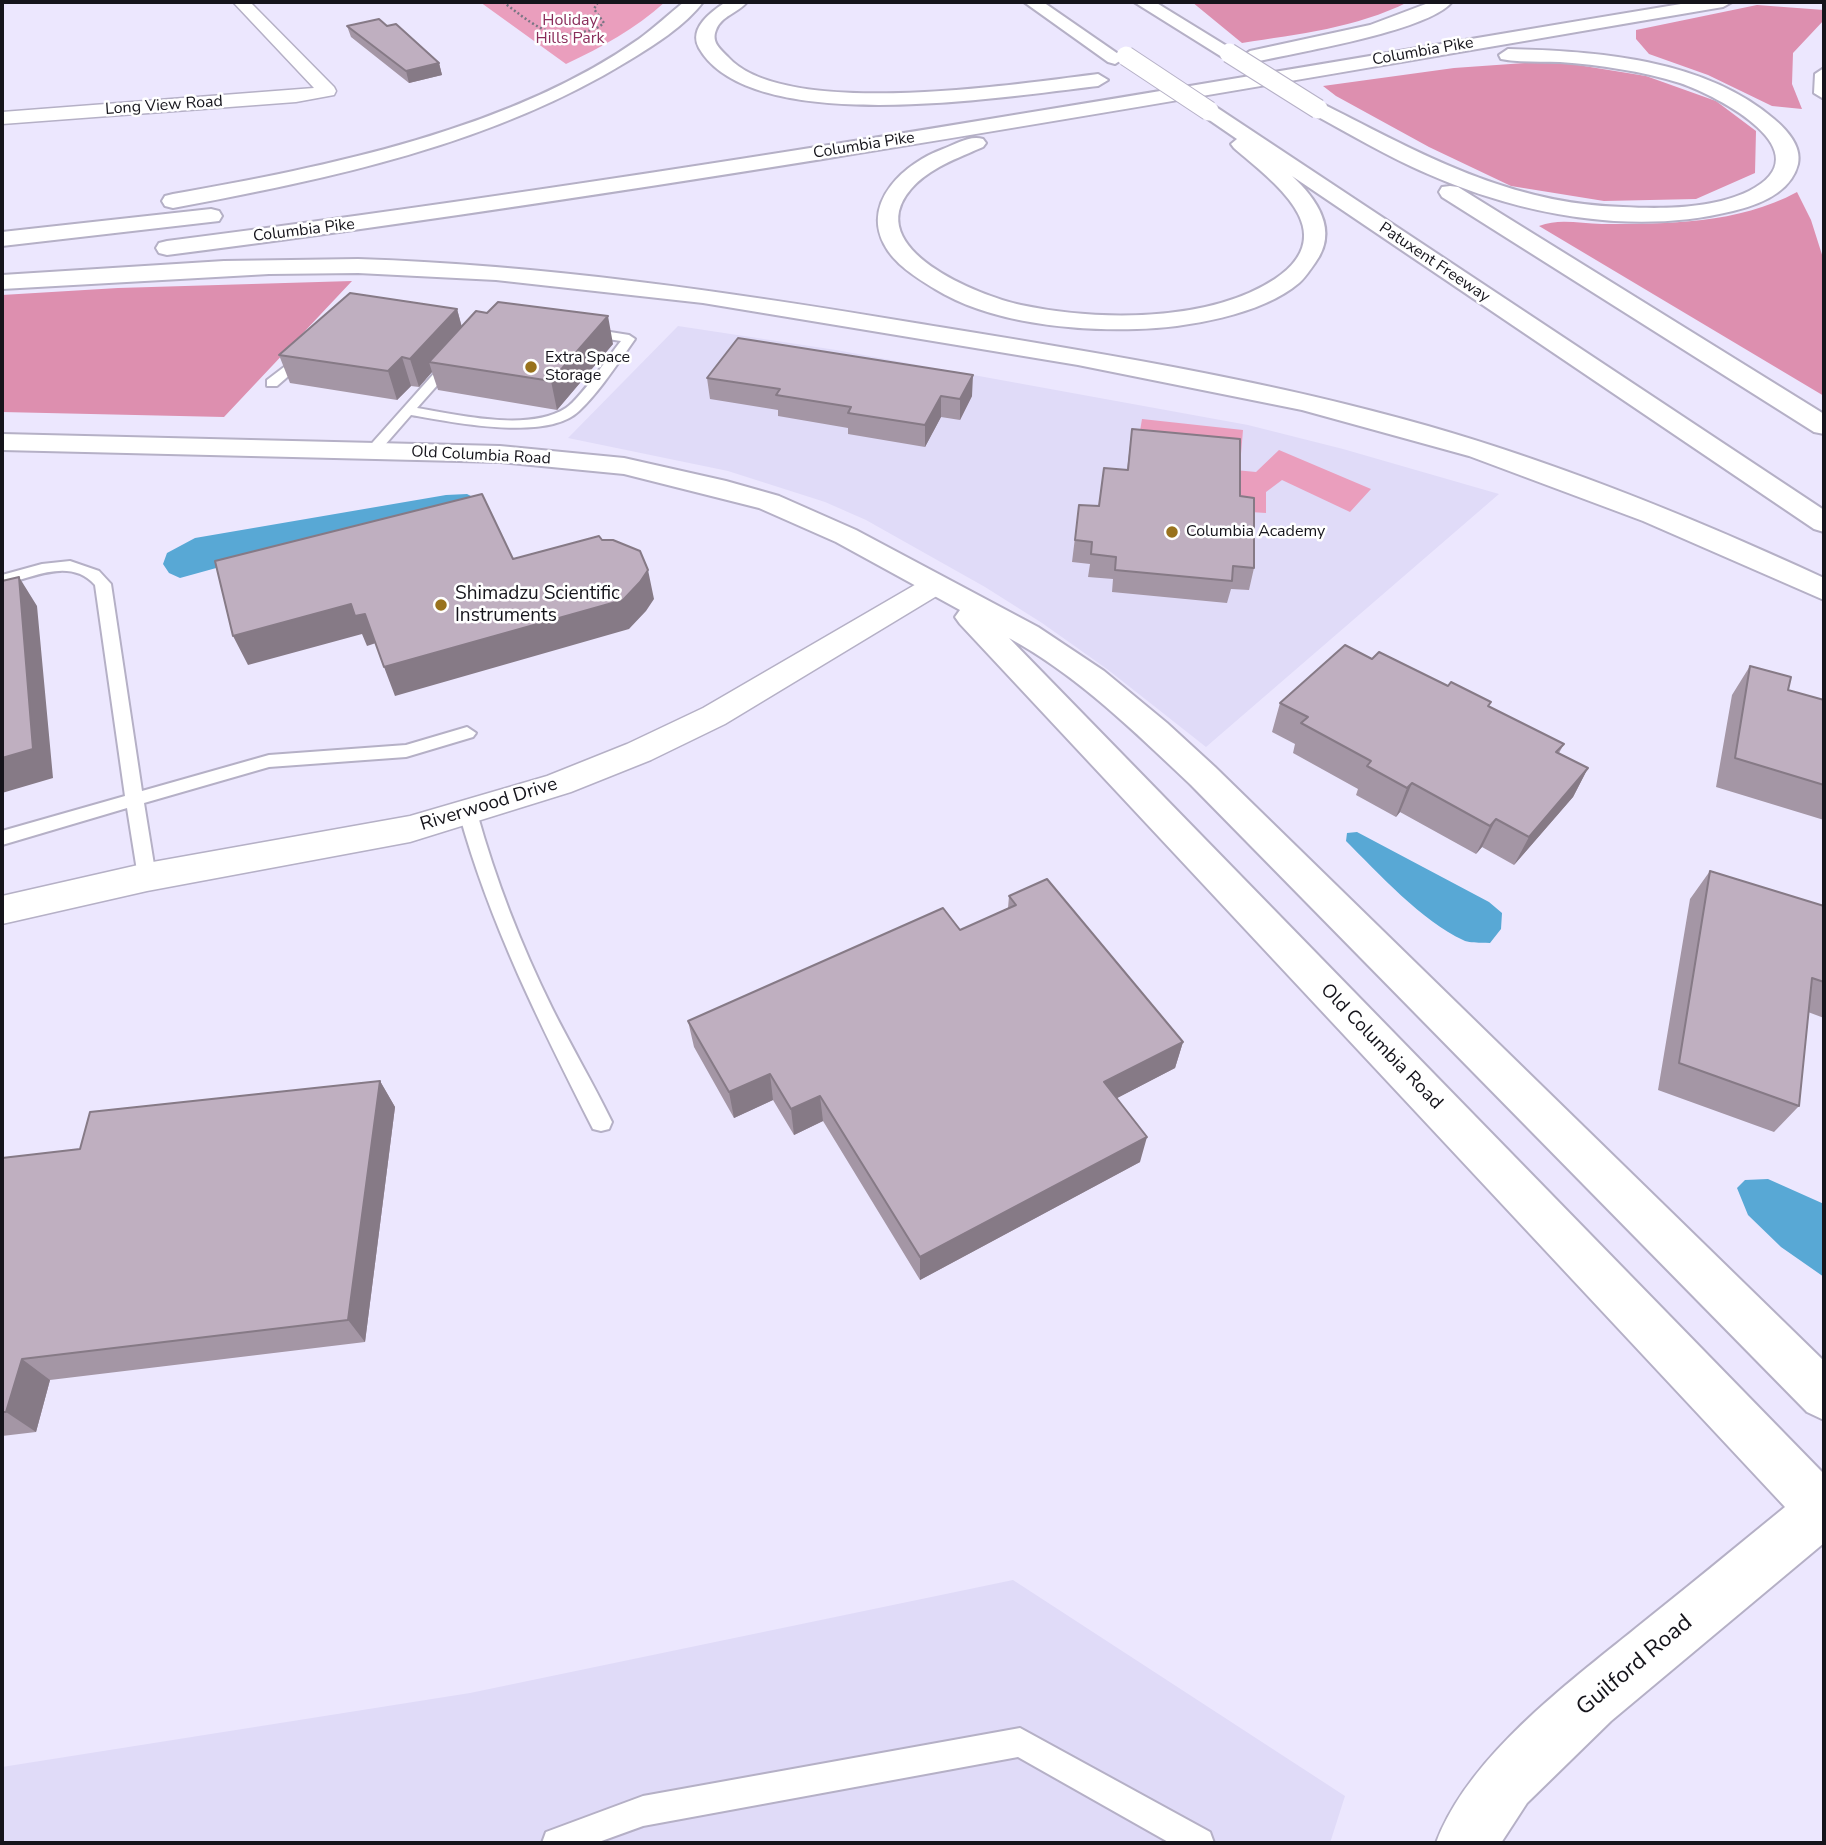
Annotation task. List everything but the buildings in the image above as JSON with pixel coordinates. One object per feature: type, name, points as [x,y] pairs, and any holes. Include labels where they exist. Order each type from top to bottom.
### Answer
[{"type":"main road","points":[[2,225],[220,193],[409,147],[503,115],[584,79],[643,43],[694,2]]},
{"type":"main road","points":[[738,2],[724,10],[706,30],[705,41],[710,54],[737,75],[782,90],[843,99],[902,100],[1111,78]]},
{"type":"main road","points":[[1023,2],[1121,57]]},
{"type":"main road","points":[[1032,2],[1077,32]]},
{"type":"main road","points":[[1045,2],[1203,112],[1302,199],[1318,232],[1314,249],[1305,264],[1290,279],[1268,293],[1206,313],[1142,321],[1090,321],[1010,308],[948,287],[909,261],[897,246],[889,229],[887,216],[890,202],[898,187],[925,164],[1011,132],[1161,96]]},
{"type":"main road","points":[[1143,2],[1219,61],[1318,108],[1449,176],[1510,196],[1585,210],[1671,213],[1745,201],[1775,183],[1784,172],[1788,160],[1779,135],[1766,121],[1745,106],[1686,81],[1600,61],[1549,56],[1487,56],[1249,82]]},
{"type":"main road","points":[[1157,2],[1219,61]]},
{"type":"main road","points":[[1219,61],[1381,27],[1429,10],[1443,2]]},
{"type":"main road","name":"Columbia Pike","points":[[2,266],[410,217],[562,194],[1723,2]]},
{"type":"main road","name":"Columbia Pike","points":[[1219,61],[1424,31]]},
{"type":"main road","name":"Columbia Pike","points":[[866,120],[1179,69]]},
{"type":"main road","points":[[1824,74],[1824,93]]},
{"type":"main road","points":[[1318,108],[1824,426]]},
{"type":"main road","name":"Patuxent Freeway","points":[[1203,112],[1824,523]]},
{"type":"main road","points":[[1241,144],[1369,230],[1545,337]]},
{"type":"main road","name":"Columbia Pike","points":[[2,239],[227,214]]},
{"type":"main road","points":[[2,282],[271,266],[435,269],[621,286],[977,340],[1269,394],[1435,437],[1536,469],[1635,506],[1735,548],[1824,590]]},
{"type":"main road","name":"Old Columbia Road","points":[[2,442],[536,457],[624,466],[769,502],[889,558],[1027,634],[1092,680],[1155,731],[1242,814],[1824,1395]]},
{"type":"main road","name":"Old Columbia Road","points":[[935,585],[1005,651],[1824,1510]]},
{"type":"main road","name":"Guilford Road","points":[[1466,1843],[1506,1782],[1591,1701],[1824,1510]]},
{"type":"street","name":"Long View Road","points":[[2,118],[296,96],[327,91],[300,60],[241,2]]},
{"type":"street","name":"Riverwood Drive","points":[[2,910],[147,877],[340,844],[468,813],[559,784],[639,752],[714,716],[935,585]]},
{"type":"lane","points":[[408,411],[474,421],[540,423],[564,416],[573,410],[629,338],[576,331]]},
{"type":"lane","points":[[272,383],[320,342]]},
{"type":"lane","points":[[372,451],[462,351]]},
{"type":"lane","points":[[2,580],[53,567],[72,566],[98,575],[103,584],[147,877]]},
{"type":"lane","points":[[2,838],[269,761],[406,751],[467,733]]},
{"type":"lane","points":[[468,813],[480,863],[502,923],[601,1122]]},
{"type":"lane","points":[[557,1843],[643,1811],[1020,1742],[1199,1843]]},
{"type":"path","points":[[503,2],[543,33],[563,37],[600,28],[604,23],[594,9],[598,2]]},
{"type":"shaded area","points":[[1192,2],[1408,2],[1348,24],[1242,43]]},
{"type":"shaded area","points":[[1757,5],[1824,10],[1824,20],[1793,53],[1792,84],[1802,109],[1772,106],[1708,75],[1649,54],[1636,39],[1636,30]]},
{"type":"shaded area","points":[[1553,61],[1646,76],[1716,101],[1756,131],[1755,173],[1696,199],[1604,201],[1511,186],[1429,147],[1336,96],[1323,86],[1454,68]]},
{"type":"shaded area","points":[[1797,192],[1811,220],[1824,261],[1824,396],[1539,226],[1562,222],[1627,224],[1702,220],[1751,210]]},
{"type":"shaded area","points":[[352,281],[224,417],[2,412],[2,295],[118,288]]},
{"type":"shaded area","name":"Columbia Academy","points":[[678,326],[836,350],[1248,425],[1499,494],[1206,747],[1107,669],[1042,623],[985,587],[866,520],[825,502],[728,471],[568,438]]},
{"type":"shaded area","points":[[1013,1580],[1345,1796],[1330,1843],[2,1843],[2,1767],[470,1693]]},
{"type":"green space","name":"Holiday Hills Park","points":[[480,2],[665,2],[618,37],[566,64]]},
{"type":"green space","points":[[1142,419],[1243,430],[1241,454],[1138,443]]},
{"type":"green space","points":[[1279,450],[1371,489],[1350,512],[1282,480],[1266,492],[1266,513],[1235,511],[1235,470],[1256,472]]},
{"type":"water","points":[[467,494],[473,497],[180,578],[169,573],[163,564],[167,553],[195,538],[446,495]]},
{"type":"water","points":[[1357,832],[1489,902],[1502,913],[1501,929],[1490,943],[1466,941],[1448,932],[1401,895],[1346,841],[1347,833]]},
{"type":"water","points":[[1768,1179],[1824,1204],[1824,1277],[1781,1247],[1748,1215],[1737,1188],[1745,1180]]},
{"type":"place","name":"Extra Space Storage","points":[[531,367]]},
{"type":"place","name":"Columbia Academy","points":[[1172,532]]},
{"type":"place","name":"Shimadzu Scientific Instruments","points":[[441,605]]}]
